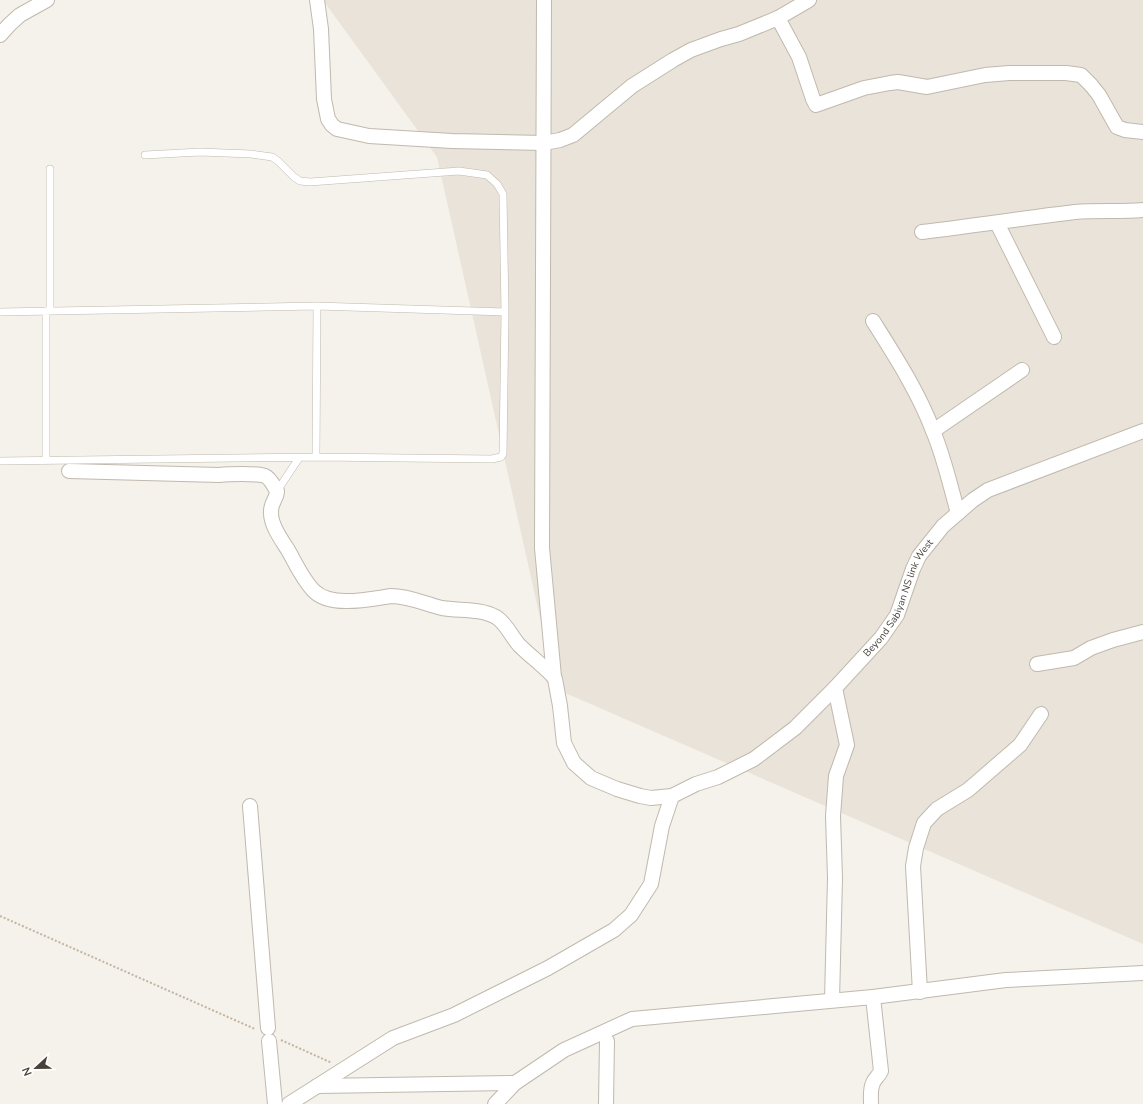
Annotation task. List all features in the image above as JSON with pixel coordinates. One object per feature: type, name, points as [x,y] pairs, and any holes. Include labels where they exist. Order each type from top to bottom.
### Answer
[{"type":"street","points":[[0,34],[20,15],[47,0]]},
{"type":"street","points":[[317,0],[320,18],[324,99],[328,119],[337,129],[376,136],[452,141],[544,143],[560,140],[573,135],[632,86],[672,60],[691,50],[739,34],[778,18],[809,0]]},
{"type":"street","points":[[289,1104],[392,1038],[454,1015],[548,968],[614,930],[631,915],[651,884],[662,826],[672,796],[651,798],[640,796],[617,789],[591,778],[574,763],[564,743],[560,706],[554,677],[542,548],[544,0]]},
{"type":"street","points":[[778,18],[799,57],[816,105],[856,91],[890,83],[898,82],[927,87],[985,75],[1003,73],[1066,73],[1081,75],[1091,85],[1099,95],[1117,127],[1125,130],[1143,132]]},
{"type":"street","points":[[922,232],[1077,212],[1124,212],[1143,210]]},
{"type":"street","points":[[997,223],[1054,337]]},
{"type":"street","points":[[873,321],[897,360],[926,414],[944,463],[958,513]]},
{"type":"street","points":[[933,431],[1022,370]]},
{"type":"street","name":"Beyond Sabiyan NS link West","points":[[672,796],[686,788],[718,777],[754,759],[795,728],[835,688],[881,638],[897,615],[919,556],[943,526],[973,500],[988,490],[1143,431]]},
{"type":"street","points":[[69,471],[237,474],[264,476],[270,480],[277,491],[270,511],[279,536],[306,581],[315,592],[323,597],[340,601],[400,596],[443,608],[489,614],[497,618],[518,644],[554,677]]},
{"type":"street","points":[[1037,664],[1074,658],[1091,648],[1143,632]]},
{"type":"street","points":[[832,1000],[836,878],[833,816],[836,776],[847,745],[835,688]]},
{"type":"street","points":[[920,992],[914,866],[916,848],[924,823],[937,809],[968,790],[1020,745],[1040,714]]},
{"type":"street","points":[[250,806],[275,1104]]},
{"type":"street","points":[[495,1104],[515,1083],[564,1050],[632,1019],[873,997],[1006,980],[1143,973]]},
{"type":"street","points":[[871,1104],[871,1089],[873,1082],[878,1078],[881,1071],[873,997]]},
{"type":"street","points":[[606,1104],[607,1041]]},
{"type":"street","points":[[317,1086],[515,1083]]},
{"type":"lane","points":[[0,461],[316,457],[492,459],[501,456],[504,451],[505,312],[503,194],[497,184],[487,175],[459,171],[310,182],[300,181],[272,157],[251,154],[200,152],[145,155]]},
{"type":"lane","points":[[46,460],[50,169]]},
{"type":"lane","points":[[0,312],[317,306],[505,312]]},
{"type":"lane","points":[[316,457],[317,306]]},
{"type":"lane","points":[[277,491],[300,458]]},
{"type":"path","points":[[0,916],[344,1068]]},
{"type":"shaded area","points":[[323,0],[1143,0],[1143,944],[556,689],[437,157]]}]
